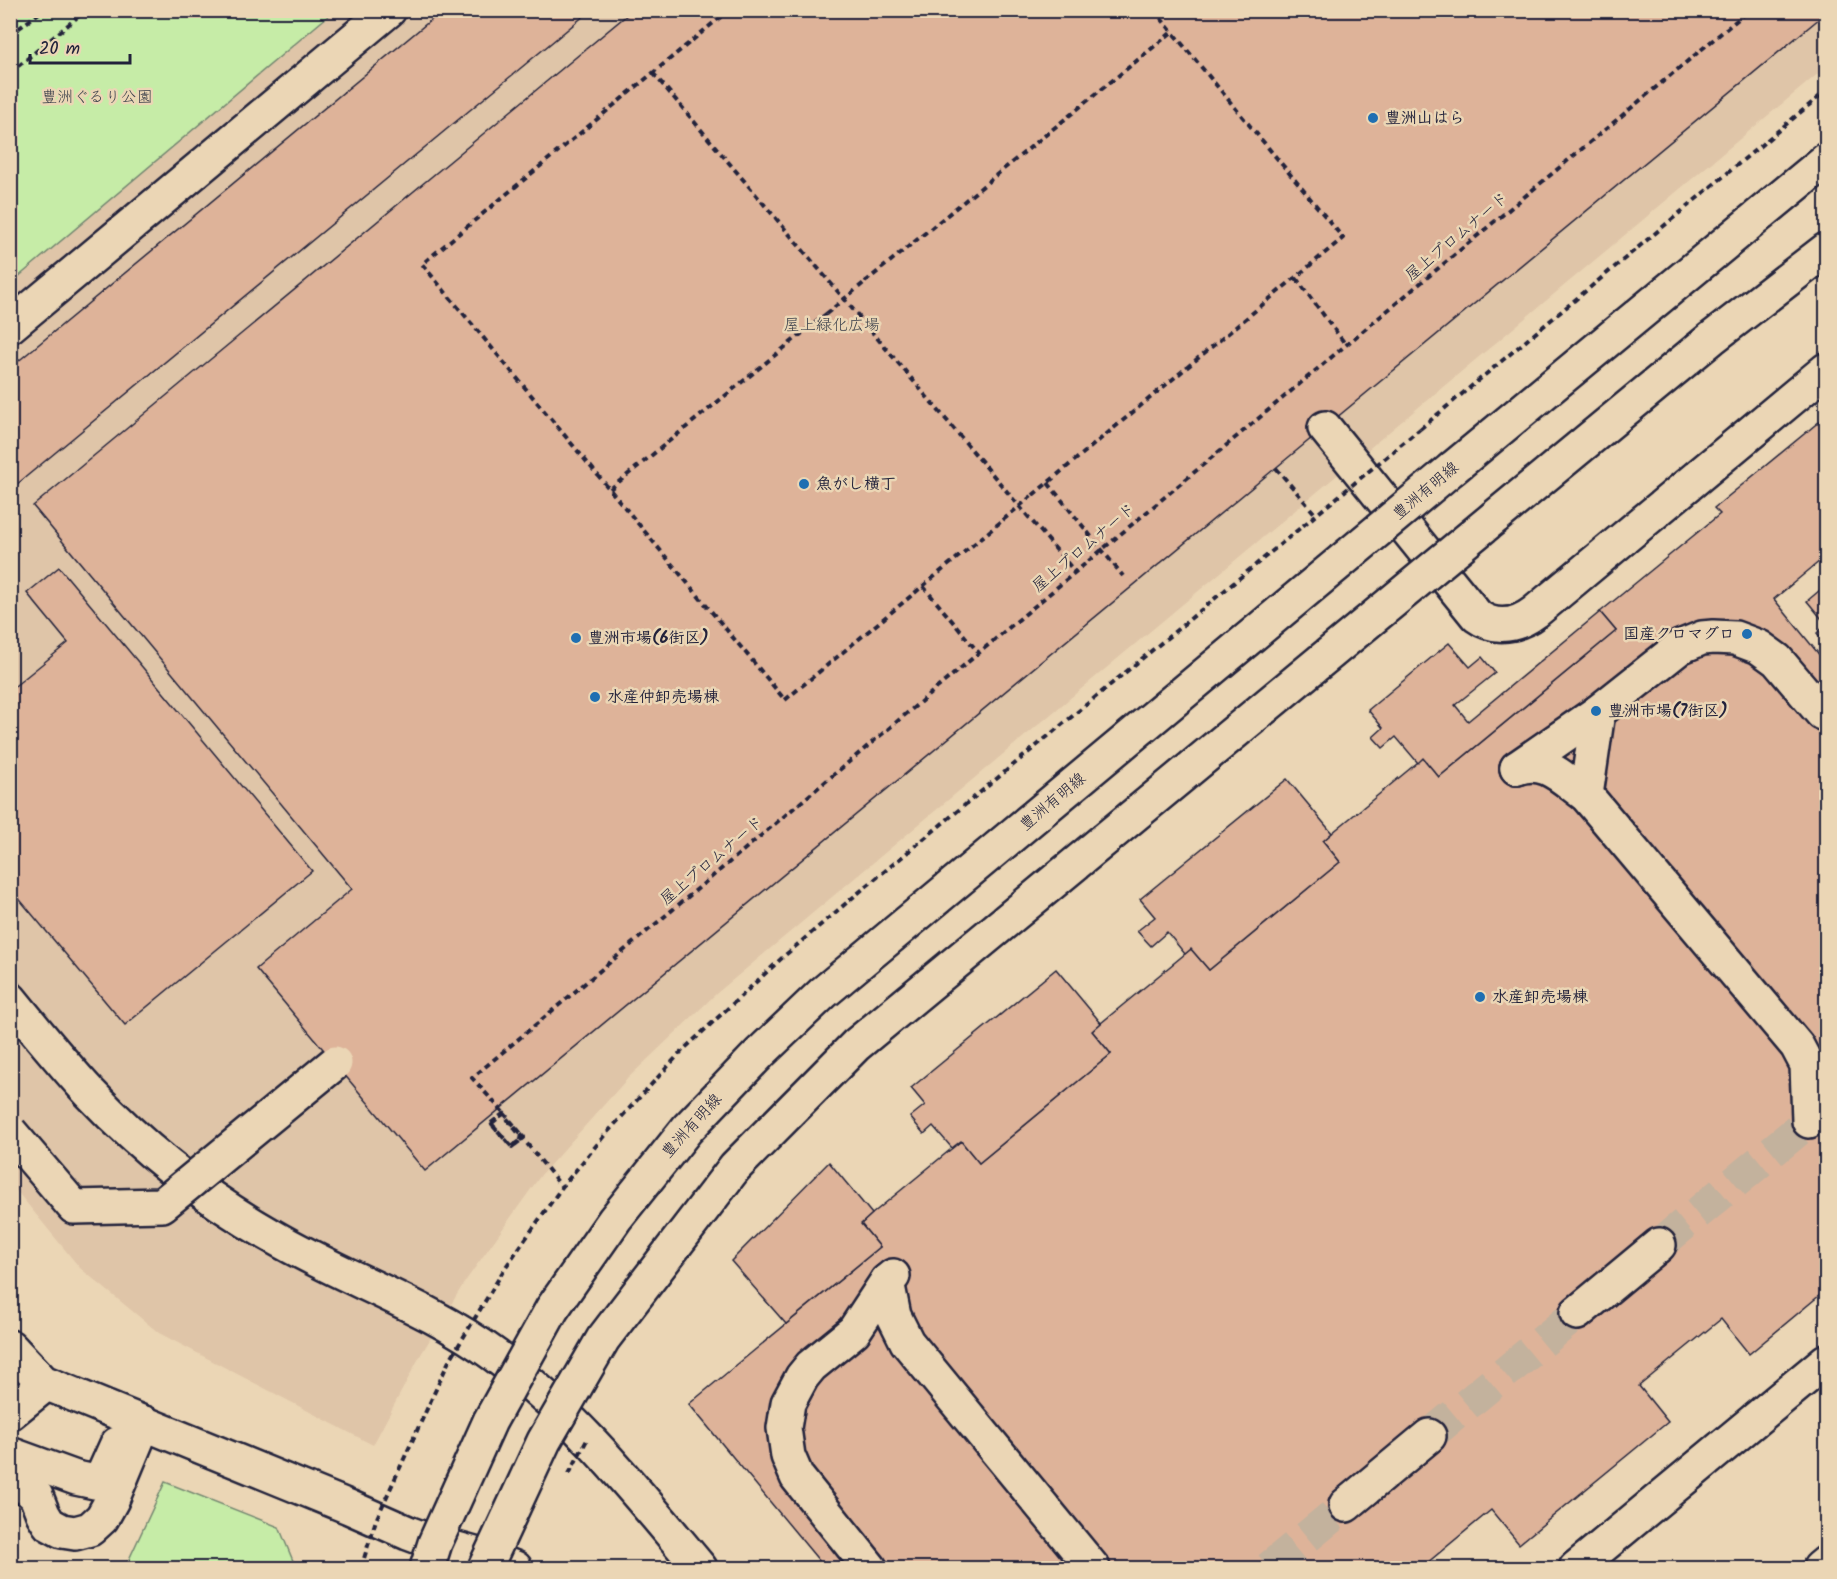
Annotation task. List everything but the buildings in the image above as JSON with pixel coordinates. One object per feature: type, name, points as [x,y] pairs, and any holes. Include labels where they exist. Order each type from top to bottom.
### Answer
[{"type":"main road","points":[[10,327],[389,10]]},
{"type":"main road","name":"豊洲有明線","points":[[431,1556],[490,1421],[552,1309],[615,1219],[687,1129],[760,1053],[823,993],[1827,160]]},
{"type":"main road","points":[[10,1347],[25,1365],[46,1384],[349,1507],[376,1520],[431,1556],[496,1565],[544,1441],[603,1339],[735,1167],[856,1045],[1712,338],[1827,250]]},
{"type":"main road","points":[[1324,428],[1477,616],[1490,623],[1506,624],[1522,621],[1535,612],[1827,370]]},
{"type":"main road","points":[[1822,713],[1778,660],[1768,652],[1746,641],[1723,637],[1702,638],[1680,646],[1598,712],[1517,768],[1532,764],[1546,767],[1586,795],[1797,1046],[1807,1065],[1809,1120],[1827,1106]]},
{"type":"main road","points":[[1586,795],[1598,712]]},
{"type":"main road","points":[[10,999],[90,1094],[144,1145],[208,1196],[282,1242],[434,1317],[469,1338],[521,1376],[546,1397],[614,1465],[700,1569]]},
{"type":"main road","points":[[1797,1046],[1827,1059]]},
{"type":"main road","points":[[10,1132],[74,1208],[162,1205],[335,1063]]},
{"type":"main road","points":[[1577,1313],[1659,1245]]},
{"type":"main road","points":[[870,1569],[797,1477],[788,1456],[784,1428],[788,1403],[802,1377],[854,1331],[890,1279],[897,1325],[907,1342],[1093,1569]]},
{"type":"main road","points":[[854,1331],[882,1330],[891,1332],[907,1342]]},
{"type":"main road","points":[[1576,1569],[1827,1361]]},
{"type":"main road","points":[[10,1413],[46,1384]]},
{"type":"main road","points":[[10,1454],[76,1478],[94,1482],[103,1475],[136,1420]]},
{"type":"main road","points":[[10,1482],[26,1487],[36,1496],[49,1524],[62,1531],[75,1533],[90,1529],[102,1518],[112,1500],[136,1420]]},
{"type":"main road","points":[[1346,1505],[1429,1436]]},
{"type":"main road","points":[[1820,1569],[1827,1563]]},
{"type":"path","points":[[10,35],[43,10]]},
{"type":"path","points":[[10,73],[86,10]]},
{"type":"path","points":[[729,10],[422,264],[785,700],[1343,238],[1154,10]]},
{"type":"path","name":"屋上プロムナード","points":[[562,1187],[524,1139],[517,1131],[503,1114],[497,1119],[491,1124],[512,1147],[518,1142],[524,1138],[517,1130],[503,1114],[491,1123],[498,1131],[512,1147],[518,1142],[524,1137],[472,1078],[978,652],[1749,10]]},
{"type":"path","points":[[610,489],[1172,32]]},
{"type":"path","points":[[653,73],[1075,572]]},
{"type":"path","points":[[1420,429],[1827,92]]},
{"type":"path","points":[[1296,278],[1346,345]]},
{"type":"path","points":[[1276,468],[1316,515]]},
{"type":"path","points":[[1048,483],[1123,576]]},
{"type":"path","points":[[923,586],[978,652]]},
{"type":"path","points":[[567,1477],[589,1436]]},
{"type":"shaded area","name":"豊洲市場(6街区)","points":[[334,11],[1826,11],[1826,67],[717,993],[628,1078],[541,1175],[464,1283],[420,1356],[373,1445],[159,1333],[80,1268],[11,1184],[10,283]]},
{"type":"green space","name":"豊洲ぐるり公園","points":[[11,10],[334,10],[334,11],[11,283]]},
{"type":"green space","points":[[165,1482],[279,1527],[296,1568],[125,1568]]},
{"type":"tunnel","points":[[1659,1245],[1809,1121]]},
{"type":"tunnel","points":[[1429,1436],[1577,1313]]},
{"type":"tunnel","points":[[1269,1568],[1346,1505]]},
{"type":"place","name":"豊洲山はら","points":[[1373,118]]},
{"type":"place","name":"魚がし横丁","points":[[804,484]]},
{"type":"place","name":"国産クロマグロ","points":[[1747,634]]},
{"type":"place","name":"豊洲市場(6街区)","points":[[576,638]]},
{"type":"place","name":"水産仲卸売場棟","points":[[595,697]]},
{"type":"place","name":"豊洲市場(7街区)","points":[[1596,711]]},
{"type":"place","name":"水産卸売場棟","points":[[1480,997]]},
{"type":"park label","name":"屋上緑化広場","points":[[832,325]]}]
